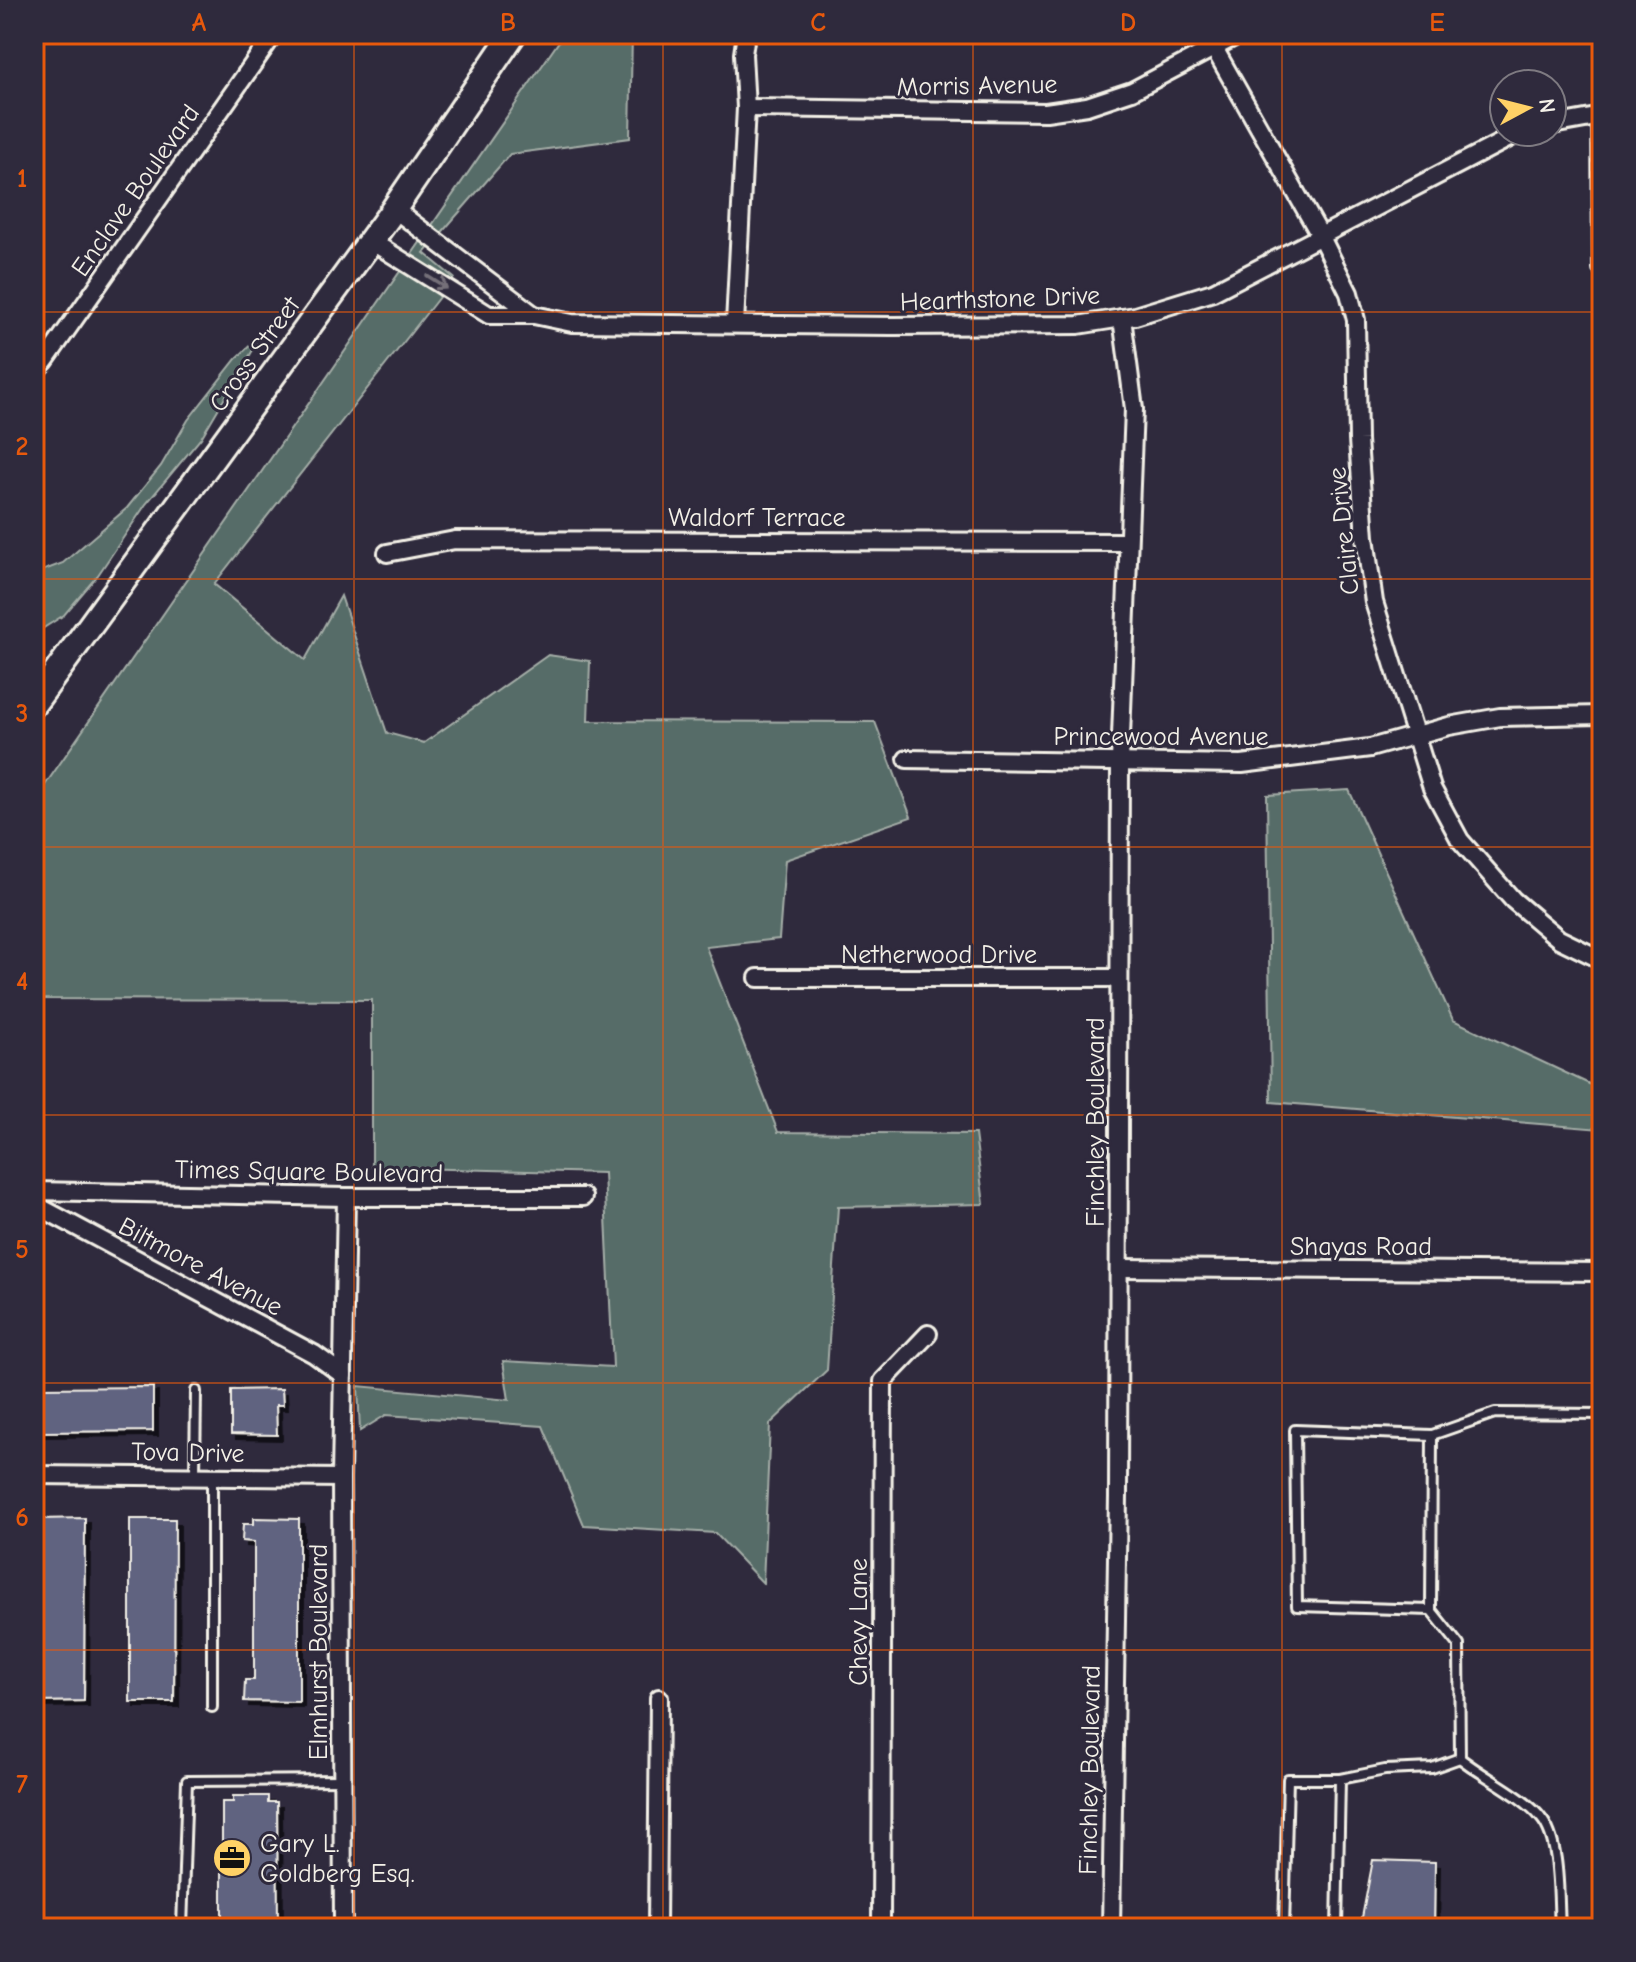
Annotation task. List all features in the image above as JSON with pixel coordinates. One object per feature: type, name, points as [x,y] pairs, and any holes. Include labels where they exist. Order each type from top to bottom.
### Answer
[{"type":"main road","name":"Cross Street","points":[[38,688],[371,241],[513,34]]},
{"type":"street","name":"Enclave Boulevard","points":[[34,372],[45,361],[274,34]]},
{"type":"street","points":[[735,324],[746,108],[743,54],[746,34]]},
{"type":"street","name":"Morris Avenue","points":[[746,108],[1046,112],[1087,106],[1132,91],[1240,34]]},
{"type":"street","name":"Claire Drive","points":[[1214,48],[1320,235],[1349,293],[1356,320],[1358,440],[1365,537],[1374,602],[1432,788],[1460,840],[1513,900],[1559,939],[1602,960]]},
{"type":"street","points":[[1568,122],[1602,116],[1602,268]]},
{"type":"street","name":"Hearthstone Drive","points":[[371,241],[489,315],[534,315],[572,323],[1078,325],[1122,318],[1213,292],[1490,148]]},
{"type":"street","name":"Hearthstone Drive","points":[[394,209],[534,315]]},
{"type":"street","name":"Finchley Boulevard","points":[[1111,1928],[1119,1268],[1120,761],[1134,409],[1122,318]]},
{"type":"street","name":"Waldorf Terrace","points":[[387,553],[455,540],[1128,542]]},
{"type":"street","name":"Princewood Avenue","points":[[907,759],[1242,764],[1370,748],[1500,717],[1602,715]]},
{"type":"street","name":"Netherwood Drive","points":[[758,978],[1119,978]]},
{"type":"street","name":"Times Square Boulevard","points":[[34,1191],[346,1197],[583,1197]]},
{"type":"street","name":"Elmhurst Boulevard","points":[[343,1928],[341,1478],[346,1197]]},
{"type":"street","name":"Biltmore Avenue","points":[[34,1204],[314,1354],[343,1375]]},
{"type":"street","name":"Shayas Road","points":[[1119,1268],[1602,1272]]},
{"type":"street","name":"Chevy Lane","points":[[881,1928],[883,1381],[928,1334]]},
{"type":"street","name":"Tova Drive","points":[[34,1475],[341,1478]]},
{"type":"street","points":[[657,1928],[659,1698]]},
{"type":"lane","points":[[196,1391],[204,1475],[212,1707]]},
{"type":"lane","points":[[1431,1610],[1297,1606],[1295,1430],[1432,1435],[1495,1413],[1602,1414]]},
{"type":"lane","points":[[1432,1435],[1431,1610],[1459,1645],[1460,1758]]},
{"type":"lane","points":[[1284,1928],[1288,1779],[1340,1779],[1385,1770],[1432,1768],[1460,1758]]},
{"type":"lane","points":[[1460,1758],[1543,1819],[1553,1842],[1560,1928]]},
{"type":"lane","points":[[1337,1928],[1340,1779]]},
{"type":"lane","points":[[182,1928],[187,1781],[342,1780]]},
{"type":"green space","points":[[564,34],[632,34],[630,138],[510,154],[424,253],[454,278],[214,584],[305,660],[341,596],[387,733],[424,743],[548,655],[590,661],[588,721],[875,722],[911,817],[785,860],[779,939],[706,947],[778,1132],[975,1134],[984,1204],[838,1207],[827,1370],[770,1424],[763,1583],[715,1533],[584,1525],[543,1426],[386,1415],[360,1431],[358,1386],[509,1400],[503,1361],[613,1367],[604,1173],[372,1167],[372,1000],[34,999],[34,801]]},
{"type":"green space","points":[[263,333],[201,438],[146,504],[98,575],[64,615],[34,634],[34,574],[63,563],[127,508],[161,466],[188,420],[236,359]]},
{"type":"green space","points":[[1349,790],[1453,1020],[1602,1090],[1601,1129],[1271,1102],[1267,795]]},
{"type":"building","points":[[153,1387],[153,1431],[38,1432],[37,1388]]},
{"type":"building","points":[[282,1389],[283,1405],[276,1405],[277,1435],[231,1434],[231,1390]]},
{"type":"building","points":[[85,1518],[84,1701],[38,1702],[39,1519]]},
{"type":"building","points":[[254,1518],[299,1519],[299,1702],[244,1701],[245,1680],[254,1680],[254,1542],[242,1541],[243,1524],[254,1524]]},
{"type":"building","points":[[130,1519],[175,1519],[174,1702],[130,1702]]},
{"type":"building","points":[[233,1796],[268,1796],[268,1802],[277,1802],[278,1928],[222,1928],[222,1802],[233,1802]]},
{"type":"building","points":[[1373,1860],[1435,1862],[1434,1928],[1360,1928]]},
{"type":"place","name":"Gary L. Goldberg Esq.","points":[[232,1858]]}]
